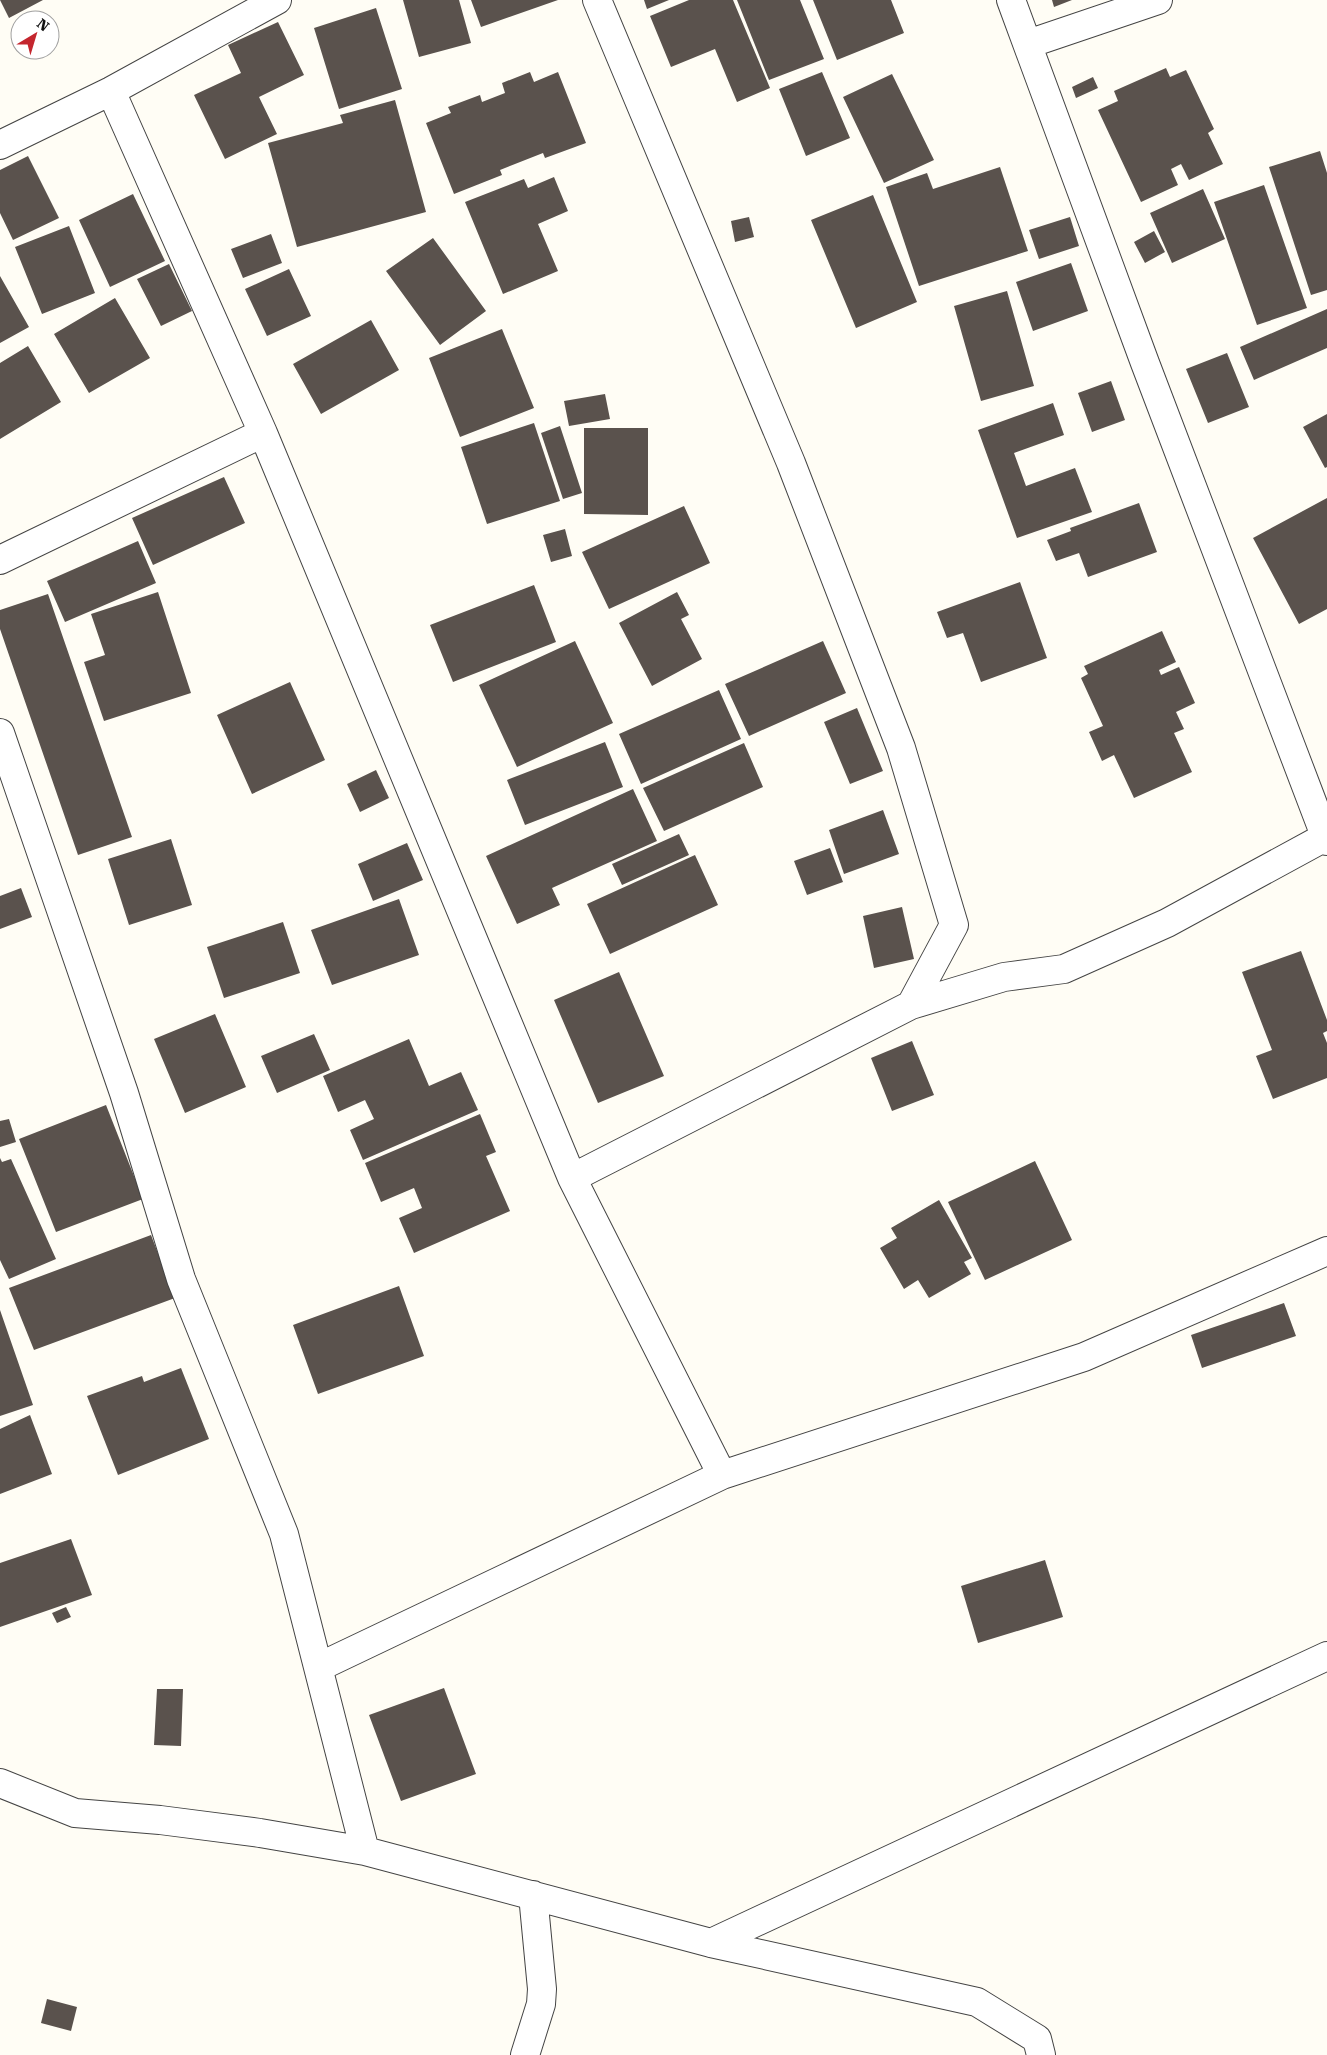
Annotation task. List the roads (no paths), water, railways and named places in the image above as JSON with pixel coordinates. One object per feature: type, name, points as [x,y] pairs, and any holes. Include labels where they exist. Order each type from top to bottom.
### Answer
[{"type":"street","points":[[0,145],[111,91],[277,0]]},
{"type":"street","points":[[597,0],[792,463],[901,748],[954,925],[911,1004]]},
{"type":"street","points":[[572,1178],[911,1004],[1004,977],[1064,969],[1167,923],[1326,838],[1145,363],[1011,0]]},
{"type":"street","points":[[1028,44],[1158,0]]},
{"type":"street","points":[[111,91],[263,433],[572,1178],[722,1475]]},
{"type":"street","points":[[0,560],[263,433]]},
{"type":"street","points":[[0,733],[124,1093],[181,1279],[284,1534],[366,1851]]},
{"type":"street","points":[[319,1667],[722,1475],[1084,1357],[1327,1251]]},
{"type":"street","points":[[711,1943],[1327,1656]]},
{"type":"street","points":[[0,1783],[75,1813],[160,1820],[260,1833],[366,1851],[711,1943],[977,2002],[1037,2039],[1041,2055]]},
{"type":"street","points":[[525,2055],[541,2004],[542,1989],[533,1895]]}]
